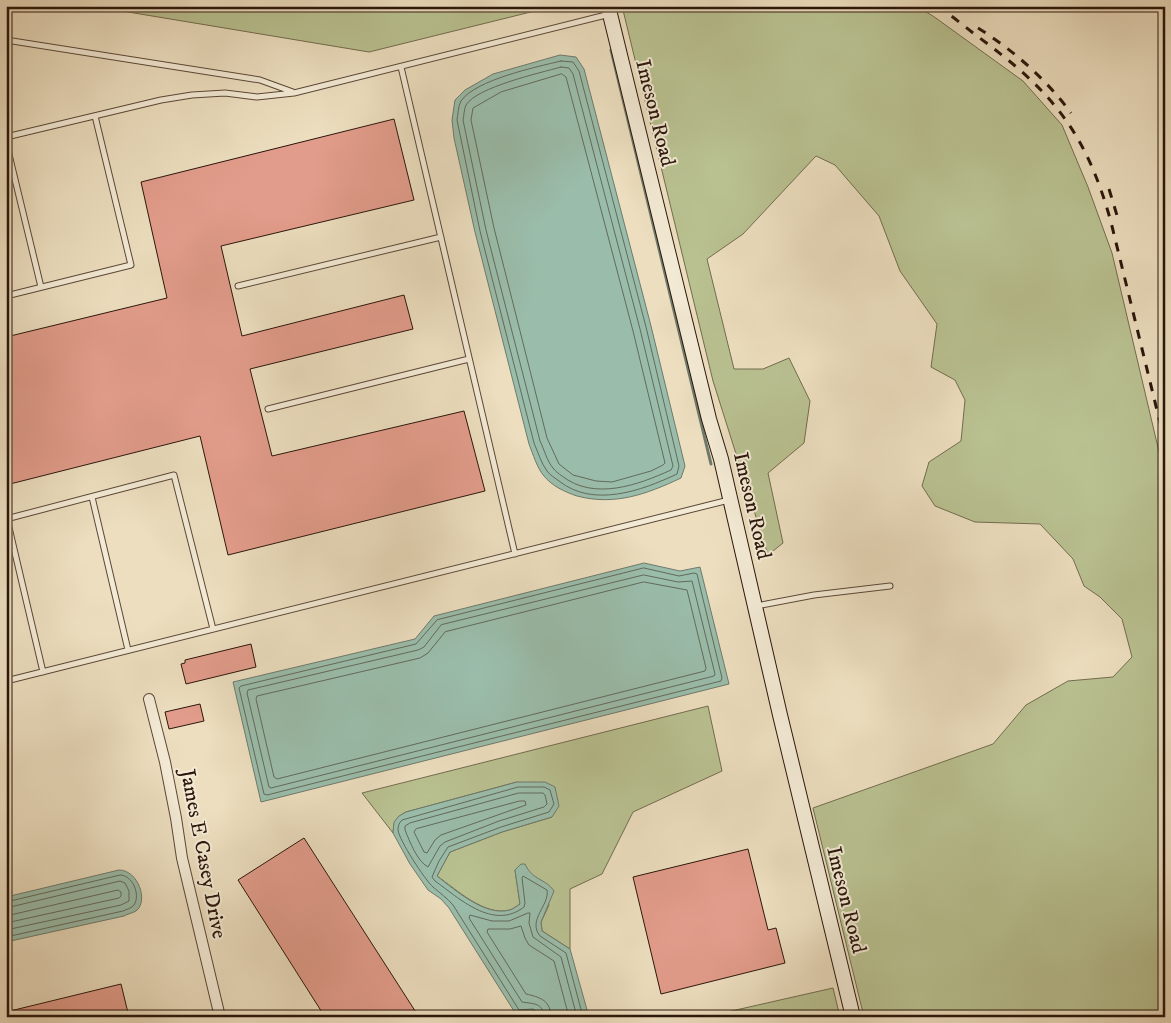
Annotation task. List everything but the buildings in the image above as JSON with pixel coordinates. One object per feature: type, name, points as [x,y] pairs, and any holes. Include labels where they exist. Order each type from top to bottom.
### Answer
[{"type":"street","name":"Imeson Road","points":[[609,10],[721,460],[853,1017]]},
{"type":"street","name":"James E Casey Drive","points":[[150,699],[165,762],[184,867],[220,1017]]},
{"type":"lane","points":[[6,137],[161,100],[192,95],[225,94],[257,97],[294,93],[401,67],[609,10]]},
{"type":"lane","points":[[6,40],[260,80],[294,93]]},
{"type":"lane","points":[[401,67],[515,554]]},
{"type":"lane","points":[[6,296],[131,265],[95,116]]},
{"type":"lane","points":[[6,142],[41,287]]},
{"type":"lane","points":[[238,286],[440,237]]},
{"type":"lane","points":[[268,409],[469,359]]},
{"type":"lane","points":[[43,672],[6,519],[174,475],[213,629]]},
{"type":"lane","points":[[92,497],[128,650]]},
{"type":"lane","points":[[6,681],[730,500]]},
{"type":"lane","points":[[755,606],[814,595],[890,586]]},
{"type":"shaded area","points":[[92,6],[555,6],[369,52]]},
{"type":"shaded area","points":[[622,6],[916,6],[933,16],[1023,81],[1062,125],[1088,187],[1112,253],[1165,477],[1165,1017],[864,1017],[813,808],[993,744],[1026,705],[1068,681],[1113,677],[1132,657],[1122,619],[1100,597],[1084,586],[1073,559],[1040,524],[975,522],[935,506],[922,486],[929,462],[961,441],[965,400],[955,380],[931,367],[937,324],[900,271],[879,216],[835,165],[816,156],[743,234],[707,259],[734,369],[763,369],[789,358],[810,401],[804,443],[768,473],[783,543],[768,555],[713,381]]},
{"type":"shaded area","points":[[708,706],[722,771],[633,812],[602,874],[570,889],[570,949],[542,931],[541,922],[549,905],[541,885],[535,877],[515,870],[520,904],[510,910],[500,911],[471,901],[437,876],[450,852],[502,832],[552,817],[517,782],[406,812],[396,820],[393,833],[362,793]]},
{"type":"shaded area","points":[[833,988],[840,1017],[705,1017]]},
{"type":"water","points":[[560,55],[576,57],[584,69],[651,326],[685,466],[681,478],[656,489],[618,499],[591,499],[568,493],[547,480],[537,465],[529,444],[475,232],[454,138],[452,120],[455,100],[465,90],[493,74]]},
{"type":"water","points":[[644,563],[680,571],[700,567],[729,684],[261,802],[233,682],[415,639],[434,616]]},
{"type":"water","points":[[517,782],[545,782],[555,787],[559,806],[552,817],[502,832],[450,852],[437,876],[471,901],[491,910],[500,911],[510,910],[520,904],[515,870],[521,864],[525,864],[535,877],[547,884],[554,891],[541,922],[542,931],[570,949],[589,1017],[535,1017],[531,1014],[513,1017],[514,1011],[449,908],[441,899],[428,890],[410,864],[393,833],[394,822],[406,812]]},
{"type":"water","points":[[119,870],[126,871],[132,875],[140,887],[142,900],[136,911],[124,916],[6,942],[6,897]]},
{"type":"waterway","points":[[611,50],[711,464]]},
{"type":"railway","points":[[937,6],[1003,56],[1026,76],[1046,95],[1063,116],[1077,138],[1101,190],[1111,222],[1165,443]]},
{"type":"railway","points":[[978,28],[1028,66],[1051,88],[1071,113]]},
{"type":"railway","points":[[1109,189],[1119,222]]}]
